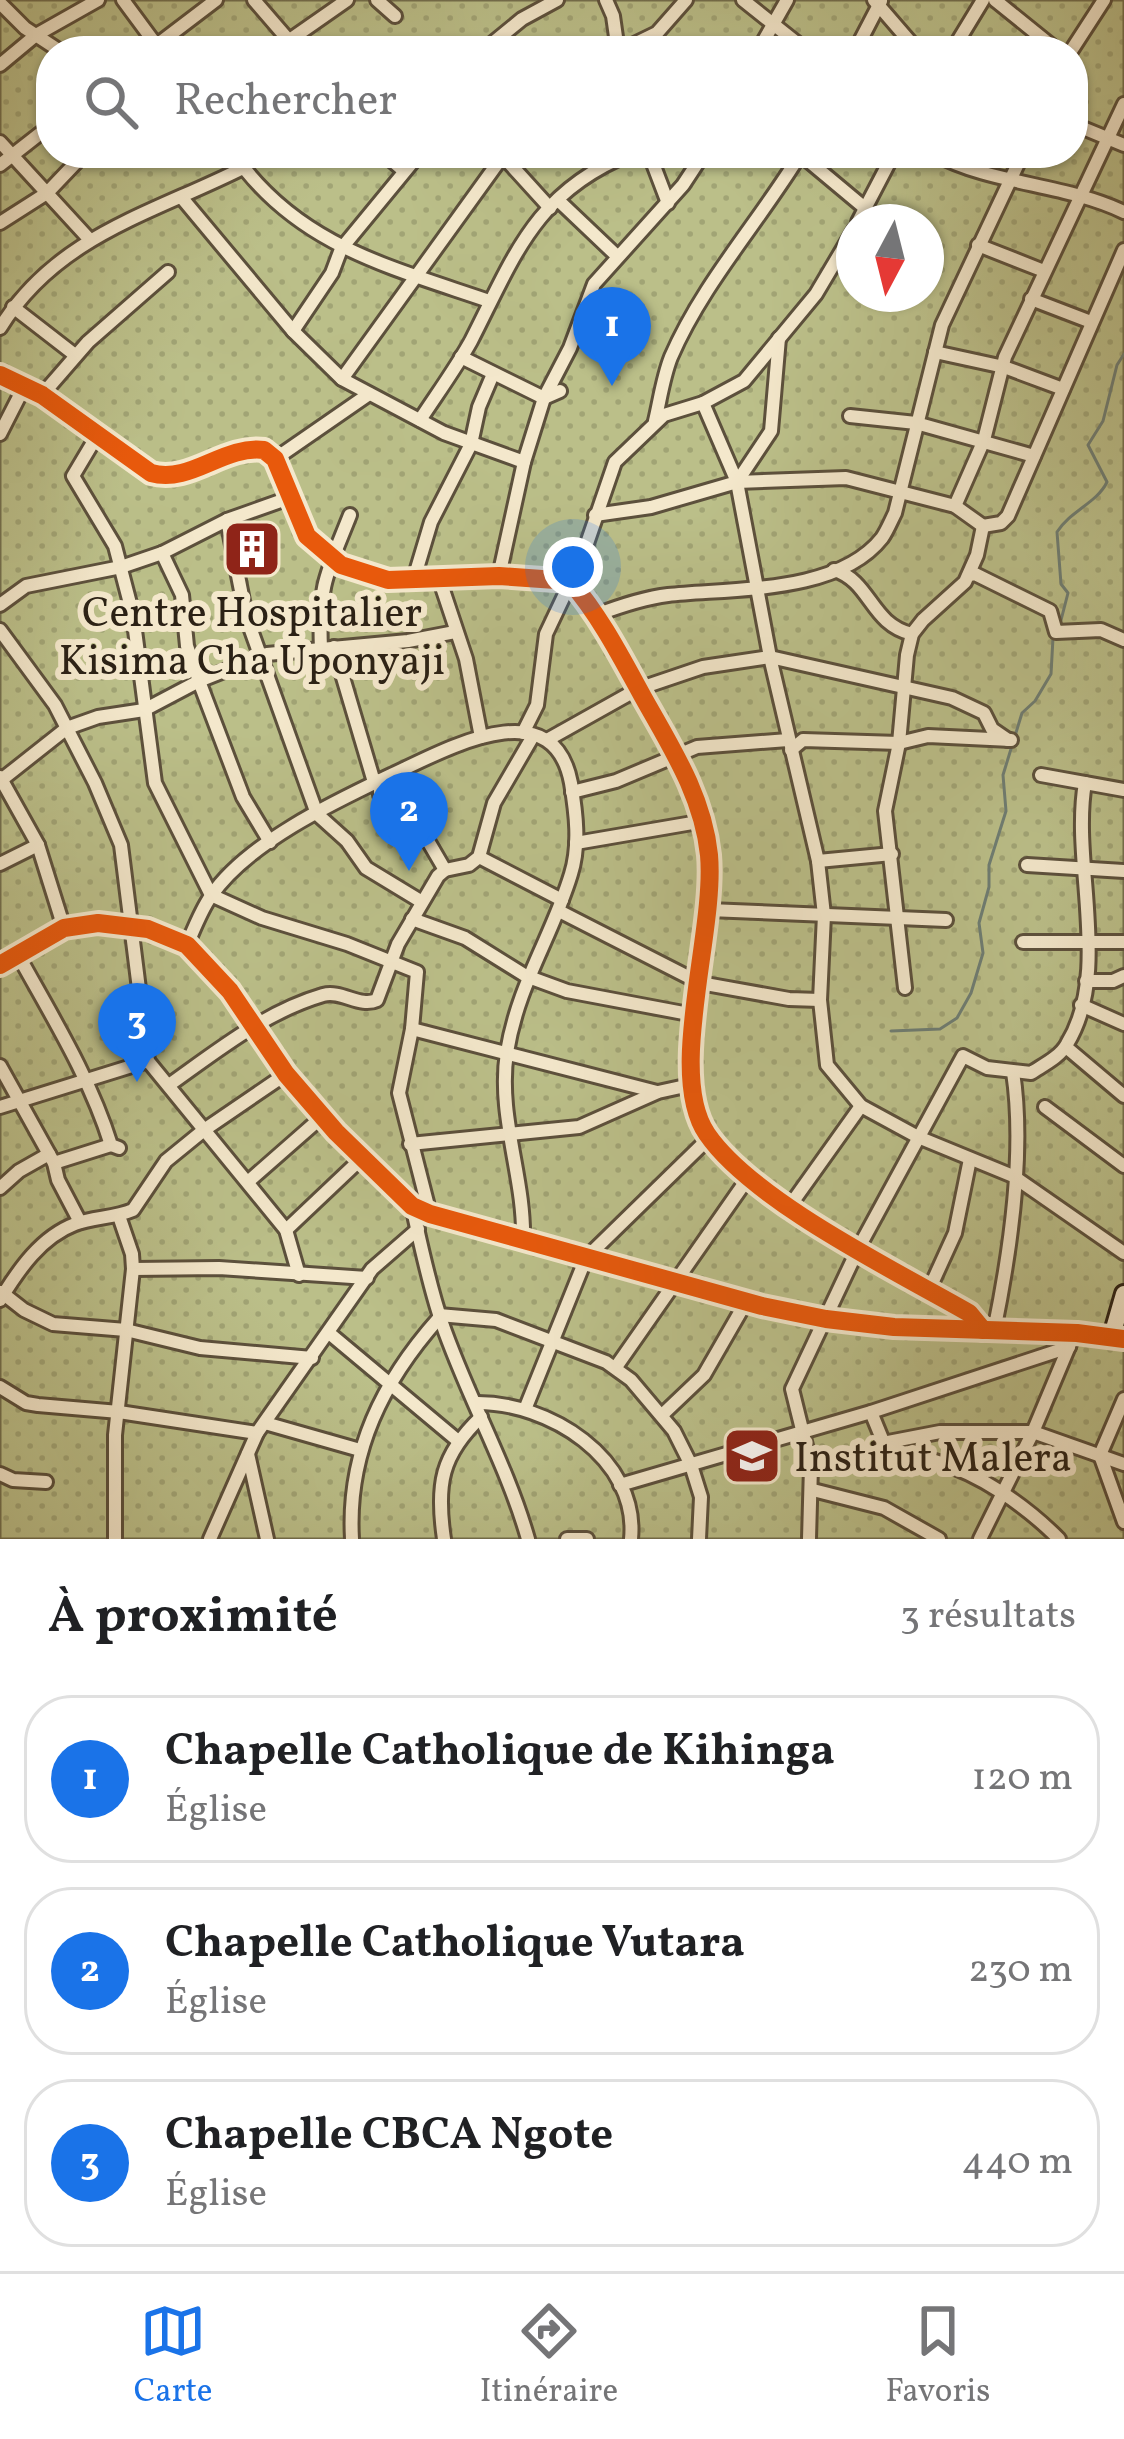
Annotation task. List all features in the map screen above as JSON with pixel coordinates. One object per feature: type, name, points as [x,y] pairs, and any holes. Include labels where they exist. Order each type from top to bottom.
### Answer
[{"type":"street","points":[[0,65],[36,35],[98,0]]},
{"type":"street","points":[[123,0],[147,36]]},
{"type":"street","points":[[172,36],[215,0]]},
{"type":"street","points":[[254,0],[285,36]]},
{"type":"street","points":[[305,36],[347,0]]},
{"type":"street","points":[[377,0],[395,16]]},
{"type":"street","points":[[501,36],[557,0]]},
{"type":"street","points":[[606,0],[616,36]]},
{"type":"street","points":[[651,36],[686,0]]},
{"type":"street","points":[[743,0],[786,36]]},
{"type":"street","points":[[767,36],[787,0]]},
{"type":"street","points":[[862,36],[878,0],[906,36]]},
{"type":"street","points":[[961,36],[983,0]]},
{"type":"street","points":[[995,0],[1039,36]]},
{"type":"street","points":[[1081,36],[1104,0]]},
{"type":"street","points":[[0,3],[36,35]]},
{"type":"street","points":[[955,506],[984,440],[1004,367],[1030,299],[1124,104]]},
{"type":"street","points":[[1088,130],[1124,146]]},
{"type":"street","points":[[0,165],[36,137]]},
{"type":"street","points":[[0,142],[90,240]]},
{"type":"street","points":[[0,223],[46,193],[70,168]]},
{"type":"street","points":[[0,328],[42,273],[90,240],[243,168],[290,212],[341,249],[488,301]]},
{"type":"street","points":[[400,168],[404,171]]},
{"type":"street","points":[[293,331],[332,273],[341,249],[407,168]]},
{"type":"street","points":[[342,379],[493,168]]},
{"type":"street","points":[[517,168],[617,256]]},
{"type":"street","points":[[420,420],[461,357],[507,262],[554,204],[600,168]]},
{"type":"street","points":[[655,168],[668,202]]},
{"type":"street","points":[[499,576],[524,462],[544,398],[570,349],[594,284],[693,168]]},
{"type":"street","points":[[656,421],[670,359],[722,264],[759,220],[791,168]]},
{"type":"street","points":[[813,168],[845,204]]},
{"type":"street","points":[[867,204],[886,168]]},
{"type":"street","points":[[965,168],[1082,194],[1124,212]]},
{"type":"street","points":[[596,615],[665,596],[791,584],[834,570],[881,539],[895,513],[942,325],[1017,168]]},
{"type":"street","points":[[182,198],[293,331],[342,379],[471,444],[524,462]]},
{"type":"street","points":[[978,244],[1044,271]]},
{"type":"street","points":[[595,515],[651,507],[737,482],[846,478],[955,506],[983,526],[1001,523],[1124,250]]},
{"type":"street","points":[[169,1085],[251,1026],[329,994],[374,1004],[390,960],[422,902],[445,870],[469,865],[479,857],[494,803],[534,736],[546,634],[582,558],[615,462],[656,421],[744,381],[816,294],[836,260]]},
{"type":"street","points":[[42,395],[75,355],[168,272]]},
{"type":"street","points":[[1030,299],[1091,322]]},
{"type":"street","points":[[13,307],[75,355]]},
{"type":"street","points":[[737,482],[771,431],[779,336]]},
{"type":"street","points":[[935,352],[1004,367],[1063,389]]},
{"type":"street","points":[[461,357],[544,398],[560,391]]},
{"type":"street","points":[[413,582],[431,522],[471,444],[479,406],[493,374]]},
{"type":"street","points":[[0,375],[42,395],[140,469],[163,476],[184,473],[243,449],[264,450],[274,459],[308,536],[329,559],[388,580],[499,576],[570,581],[596,615],[638,688],[704,821],[709,910],[690,1085],[696,1112],[710,1138],[748,1178],[789,1207],[969,1313],[989,1330]]},
{"type":"street","points":[[0,434],[24,387]]},
{"type":"street","points":[[274,459],[369,394]]},
{"type":"street","points":[[703,403],[737,482],[770,657],[818,861],[824,915],[820,1000],[827,1065],[861,1106],[918,1137],[1013,1176],[1124,1252]]},
{"type":"street","points":[[850,416],[916,423],[1034,456]]},
{"type":"street","points":[[98,434],[73,476],[104,524],[121,567],[135,627],[155,783],[211,895],[417,972],[399,1093],[430,1214]]},
{"type":"street","points":[[3,595],[121,567],[289,498]]},
{"type":"street","points":[[350,515],[329,559],[319,603],[328,647],[380,795],[409,829],[424,834],[445,870]]},
{"type":"street","points":[[227,520],[246,616],[317,814],[347,841],[366,868],[422,902]]},
{"type":"street","points":[[904,988],[885,812],[899,743],[911,634],[969,575],[983,526]]},
{"type":"street","points":[[162,553],[182,595],[187,646],[199,681],[243,797],[270,842]]},
{"type":"street","points":[[834,570],[850,579],[882,621],[911,634]]},
{"type":"street","points":[[969,575],[1050,610],[1056,632],[1095,629],[1124,640]]},
{"type":"street","points":[[440,581],[473,689],[481,737]]},
{"type":"street","points":[[0,630],[39,678],[121,845],[148,1061],[286,1230],[299,1275]]},
{"type":"street","points":[[64,928],[38,845],[1,779],[67,728],[98,717],[144,710],[199,681],[267,654],[455,632]]},
{"type":"street","points":[[534,736],[638,688],[703,667],[770,657],[969,705],[984,713],[992,729],[1010,740],[928,736],[899,743],[803,740],[790,745],[698,747],[616,781],[572,792]]},
{"type":"street","points":[[187,945],[211,895],[270,842],[377,781],[499,732],[534,736],[566,760],[576,843],[573,868],[561,905],[526,976],[507,1051],[503,1100],[519,1179],[523,1241]]},
{"type":"street","points":[[1041,775],[1124,790]]},
{"type":"street","points":[[809,1539],[813,1490],[806,1432],[793,1388],[859,1249],[963,1056],[987,1068],[1030,1073],[1066,1047],[1086,981],[1085,783]]},
{"type":"street","points":[[576,843],[704,821]]},
{"type":"street","points":[[0,864],[38,845]]},
{"type":"street","points":[[818,861],[892,854]]},
{"type":"street","points":[[479,857],[700,983],[820,1000]]},
{"type":"street","points":[[1027,865],[1124,871]]},
{"type":"street","points":[[709,910],[946,920]]},
{"type":"street","points":[[412,919],[465,938],[526,976],[567,991],[694,1015]]},
{"type":"street","points":[[0,1188],[19,1171],[52,1158],[115,1146],[50,1007],[6,958],[64,928],[98,923],[132,926],[187,945],[230,991],[251,1026],[323,1116],[412,1206],[430,1214],[746,1302],[894,1328],[1118,1339],[1124,1294]]},
{"type":"street","points":[[1023,942],[1124,943]]},
{"type":"street","points":[[1086,981],[1124,976]]},
{"type":"street","points":[[1081,1005],[1124,1024]]},
{"type":"street","points":[[412,1029],[658,1092]]},
{"type":"street","points":[[1066,1047],[1124,1096]]},
{"type":"street","points":[[0,1107],[148,1061]]},
{"type":"street","points":[[0,1066],[52,1158],[80,1222]]},
{"type":"street","points":[[989,1330],[1008,1262],[1019,1116],[1013,1072]]},
{"type":"street","points":[[286,1073],[166,1161],[133,1210],[80,1222],[52,1235],[1,1295],[53,1324],[126,1330],[200,1348],[312,1358]]},
{"type":"street","points":[[410,1144],[579,1127],[658,1092],[690,1085]]},
{"type":"street","points":[[789,1207],[861,1106]]},
{"type":"street","points":[[1045,1107],[1124,1166]]},
{"type":"street","points":[[249,1181],[323,1116]]},
{"type":"street","points":[[526,1407],[586,1258],[710,1138]]},
{"type":"street","points":[[286,1230],[362,1158]]},
{"type":"street","points":[[929,1290],[955,1233],[970,1160]]},
{"type":"street","points":[[616,1367],[748,1178]]},
{"type":"street","points":[[412,1206],[440,1316],[529,1539]]},
{"type":"street","points":[[115,1539],[115,1435],[133,1269],[119,1216]]},
{"type":"street","points":[[211,1538],[261,1428],[368,1278],[391,1249],[418,1229]]},
{"type":"street","points":[[133,1269],[218,1268],[368,1278]]},
{"type":"street","points":[[662,1415],[704,1375],[746,1302]]},
{"type":"street","points":[[440,1316],[496,1320],[616,1367],[662,1415],[691,1465],[700,1497],[699,1539]]},
{"type":"street","points":[[352,1539],[350,1502],[360,1450],[391,1381],[440,1316]]},
{"type":"street","points":[[329,1333],[457,1440]]},
{"type":"street","points":[[620,1485],[872,1412],[1073,1340]]},
{"type":"street","points":[[980,1539],[1073,1340]]},
{"type":"street","points":[[0,1387],[26,1403],[261,1428],[360,1450]]},
{"type":"street","points":[[1124,1399],[1100,1455],[1124,1522]]},
{"type":"street","points":[[478,1410],[526,1407],[578,1436],[620,1485],[633,1518],[631,1539]]},
{"type":"street","points":[[444,1539],[443,1473],[457,1440],[478,1410]]},
{"type":"street","points":[[872,1412],[891,1453],[939,1462],[1002,1492],[1059,1539]]},
{"type":"street","points":[[884,1443],[940,1432],[1033,1432],[1124,1464]]},
{"type":"street","points":[[248,1453],[267,1539]]},
{"type":"street","points":[[0,1474],[13,1480],[46,1482]]},
{"type":"street","points":[[813,1490],[884,1508],[939,1539]]},
{"type":"street","points":[[567,1539],[587,1539]]},
{"type":"green space","points":[[0,0],[1124,0],[1124,1539],[0,1539]]},
{"type":"waterway","points":[[1060,624],[1068,593],[1061,584],[1057,532],[1107,482],[1088,445],[1103,421],[1124,354]]},
{"type":"waterway","points":[[891,1031],[940,1029],[957,1018],[971,993],[983,953],[979,923],[989,887],[989,865],[1006,811],[1003,775],[1022,713],[1051,674],[1053,638]]},
{"type":"cycle path","points":[[0,375],[42,395],[151,473],[180,473],[235,453],[264,450],[275,459],[307,536],[341,565],[388,580],[499,576],[570,581],[610,637],[675,753],[706,833],[709,887],[691,1076],[696,1108],[707,1134],[728,1159],[791,1209],[969,1313],[983,1330]]},
{"type":"cycle path","points":[[0,965],[64,928],[98,923],[148,929],[187,945],[230,991],[286,1074],[336,1132],[412,1206],[430,1214],[762,1306],[826,1319],[1124,1339]]},
{"type":"place","name":"Chapelle Catholique de Kihinga","points":[[612,386]]},
{"type":"place","name":"Centre Hospitalier Kisima Cha Uponyaji","points":[[252,549]]},
{"type":"place","name":"Chapelle Catholique Vutara","points":[[409,871]]},
{"type":"place","name":"Chapelle CBCA Ngote","points":[[137,1082]]},
{"type":"place","name":"Institut Malera","points":[[752,1456]]}]
